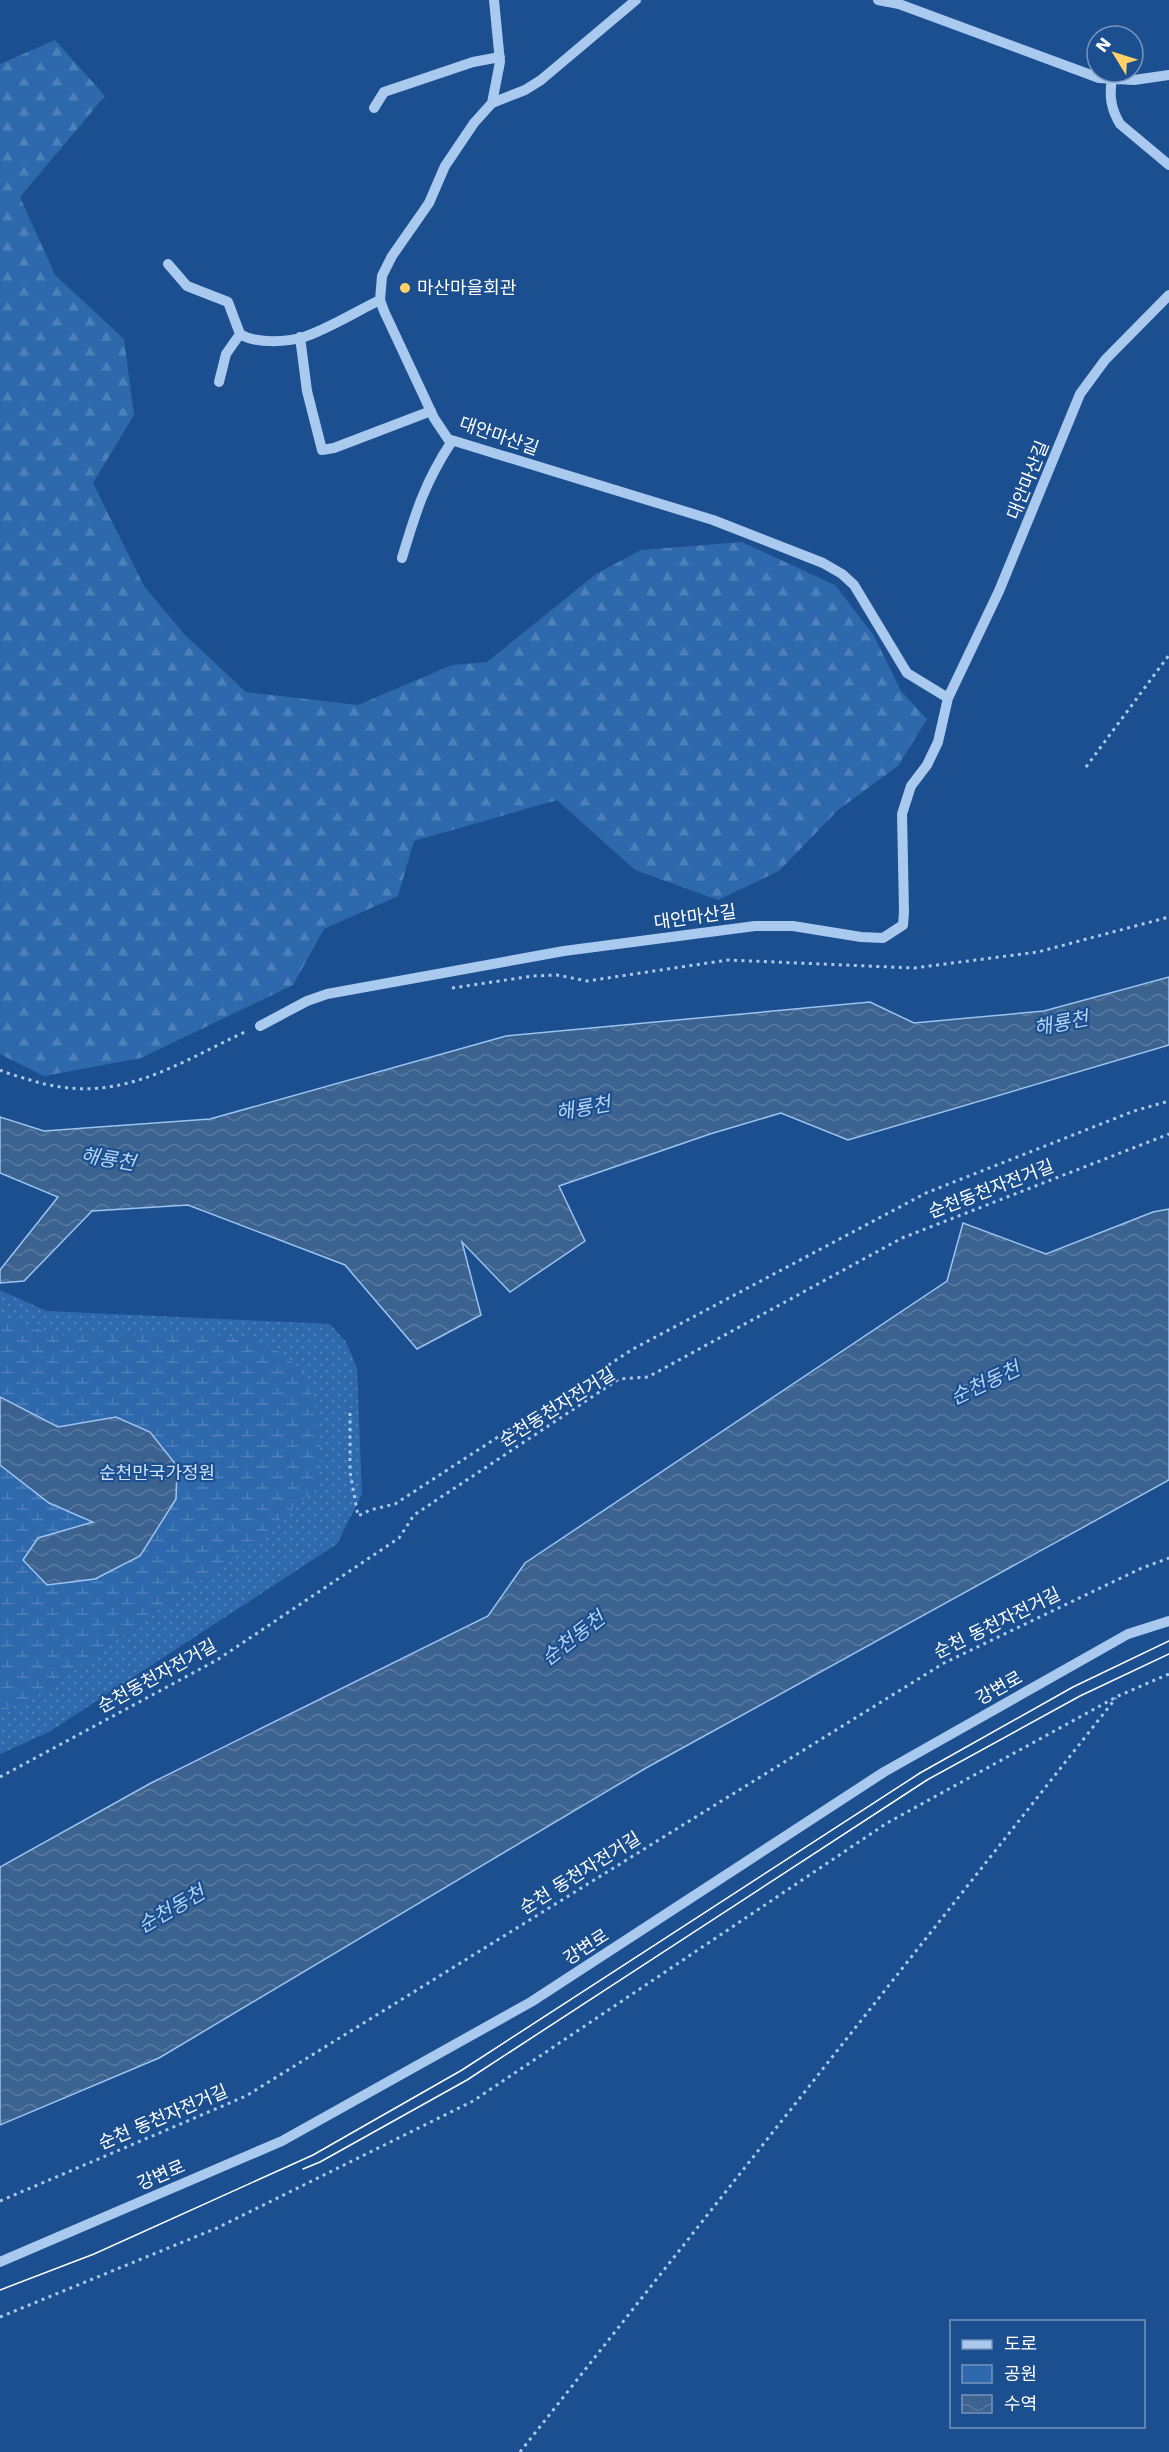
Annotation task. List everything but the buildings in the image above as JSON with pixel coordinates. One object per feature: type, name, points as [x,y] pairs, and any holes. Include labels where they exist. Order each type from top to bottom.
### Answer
[{"type":"street","points":[[492,102],[500,57],[494,0]]},
{"type":"street","points":[[168,264],[187,286],[228,302],[240,334],[260,340],[300,338],[380,300],[382,276],[392,256],[429,203],[445,166],[474,123],[492,102],[525,90],[541,80],[636,0]]},
{"type":"street","points":[[878,0],[899,4],[1085,72]]},
{"type":"street","points":[[374,108],[384,92],[473,62],[500,57]]},
{"type":"street","points":[[1145,78],[1169,75]]},
{"type":"street","points":[[1111,84],[1109,94],[1120,124],[1169,165]]},
{"type":"street","name":"대안마산길","points":[[260,1026],[307,1001],[327,994],[564,951],[755,926],[793,926],[861,938],[883,938],[903,925],[902,814],[911,786],[927,765],[938,742],[948,698],[999,591],[1080,394],[1105,360],[1169,295]]},
{"type":"street","name":"대안마산길","points":[[380,300],[431,411],[448,439],[713,520],[824,563],[854,585],[907,673],[948,698]]},
{"type":"street","points":[[219,382],[226,354],[240,334]]},
{"type":"street","points":[[300,338],[307,392],[322,450],[333,448],[431,411]]},
{"type":"street","points":[[402,558],[427,482],[452,441]]},
{"type":"street","name":"강변로","points":[[0,2262],[282,2141],[531,2002],[884,1772],[1128,1634],[1169,1621]]},
{"type":"path","points":[[1086,767],[1169,655]]},
{"type":"path","points":[[452,988],[557,975],[586,981],[728,960],[914,968],[1038,952],[1169,917]]},
{"type":"path","points":[[0,1070],[48,1086],[70,1089],[127,1085],[150,1078],[260,1026]]},
{"type":"path","points":[[350,1413],[350,1472],[358,1516],[370,1510],[395,1504],[633,1349],[926,1193],[1134,1111],[1169,1101]]},
{"type":"path","name":"순천동천자전거길","points":[[0,1776],[217,1660],[399,1538],[414,1515],[619,1379],[648,1377],[902,1238],[1169,1134]]},
{"type":"path","name":"순천 동천자전거길","points":[[0,2201],[246,2096],[944,1663],[1142,1568],[1169,1558]]},
{"type":"path","points":[[0,2317],[217,2228],[473,2102],[887,1823],[1118,1696],[1169,1674]]},
{"type":"path","points":[[520,2452],[1118,1696]]},
{"type":"green space","points":[[55,40],[105,96],[20,197],[55,275],[124,339],[134,415],[93,483],[144,586],[185,635],[246,692],[358,705],[452,665],[487,662],[596,574],[641,550],[742,542],[835,585],[874,636],[901,691],[927,719],[898,766],[838,810],[779,871],[718,900],[635,870],[557,800],[414,841],[398,896],[324,929],[293,985],[141,1058],[44,1076],[0,1054],[0,64]]},
{"type":"green space","name":"순천만국가정원","points":[[0,1290],[47,1311],[330,1324],[346,1342],[357,1368],[362,1494],[337,1544],[49,1732],[0,1754]]},
{"type":"green space","name":"순천만국가정원","points":[[0,1316],[56,1335],[206,1334],[253,1340],[278,1351],[305,1373],[316,1410],[321,1465],[316,1489],[239,1554],[37,1696],[0,1712]]},
{"type":"water","name":"해룡천","points":[[1169,977],[1169,1045],[848,1140],[781,1113],[710,1134],[559,1186],[585,1241],[510,1292],[462,1242],[481,1315],[417,1349],[345,1265],[188,1205],[92,1211],[24,1281],[0,1283],[0,1270],[58,1197],[0,1173],[0,1117],[44,1131],[210,1119],[506,1036],[870,1002],[914,1023],[1044,1011]]},
{"type":"water","name":"순천동천","points":[[1169,1209],[1169,1480],[646,1768],[159,2058],[0,2125],[0,1867],[151,1783],[488,1616],[525,1563],[947,1281],[963,1223],[1046,1254],[1153,1212]]},
{"type":"water","points":[[0,1397],[58,1427],[116,1417],[150,1432],[177,1466],[176,1499],[140,1556],[95,1579],[47,1585],[23,1560],[38,1538],[93,1522],[49,1503],[0,1465]]},
{"type":"tram line","points":[[0,2290],[94,2254],[313,2155],[462,2070],[920,1773],[1073,1687],[1169,1641]]},
{"type":"tram line","points":[[303,2169],[320,2162],[467,2080],[927,1780],[1080,1696],[1169,1654]]},
{"type":"place","name":"마산마을회관","points":[[405,288]]}]
